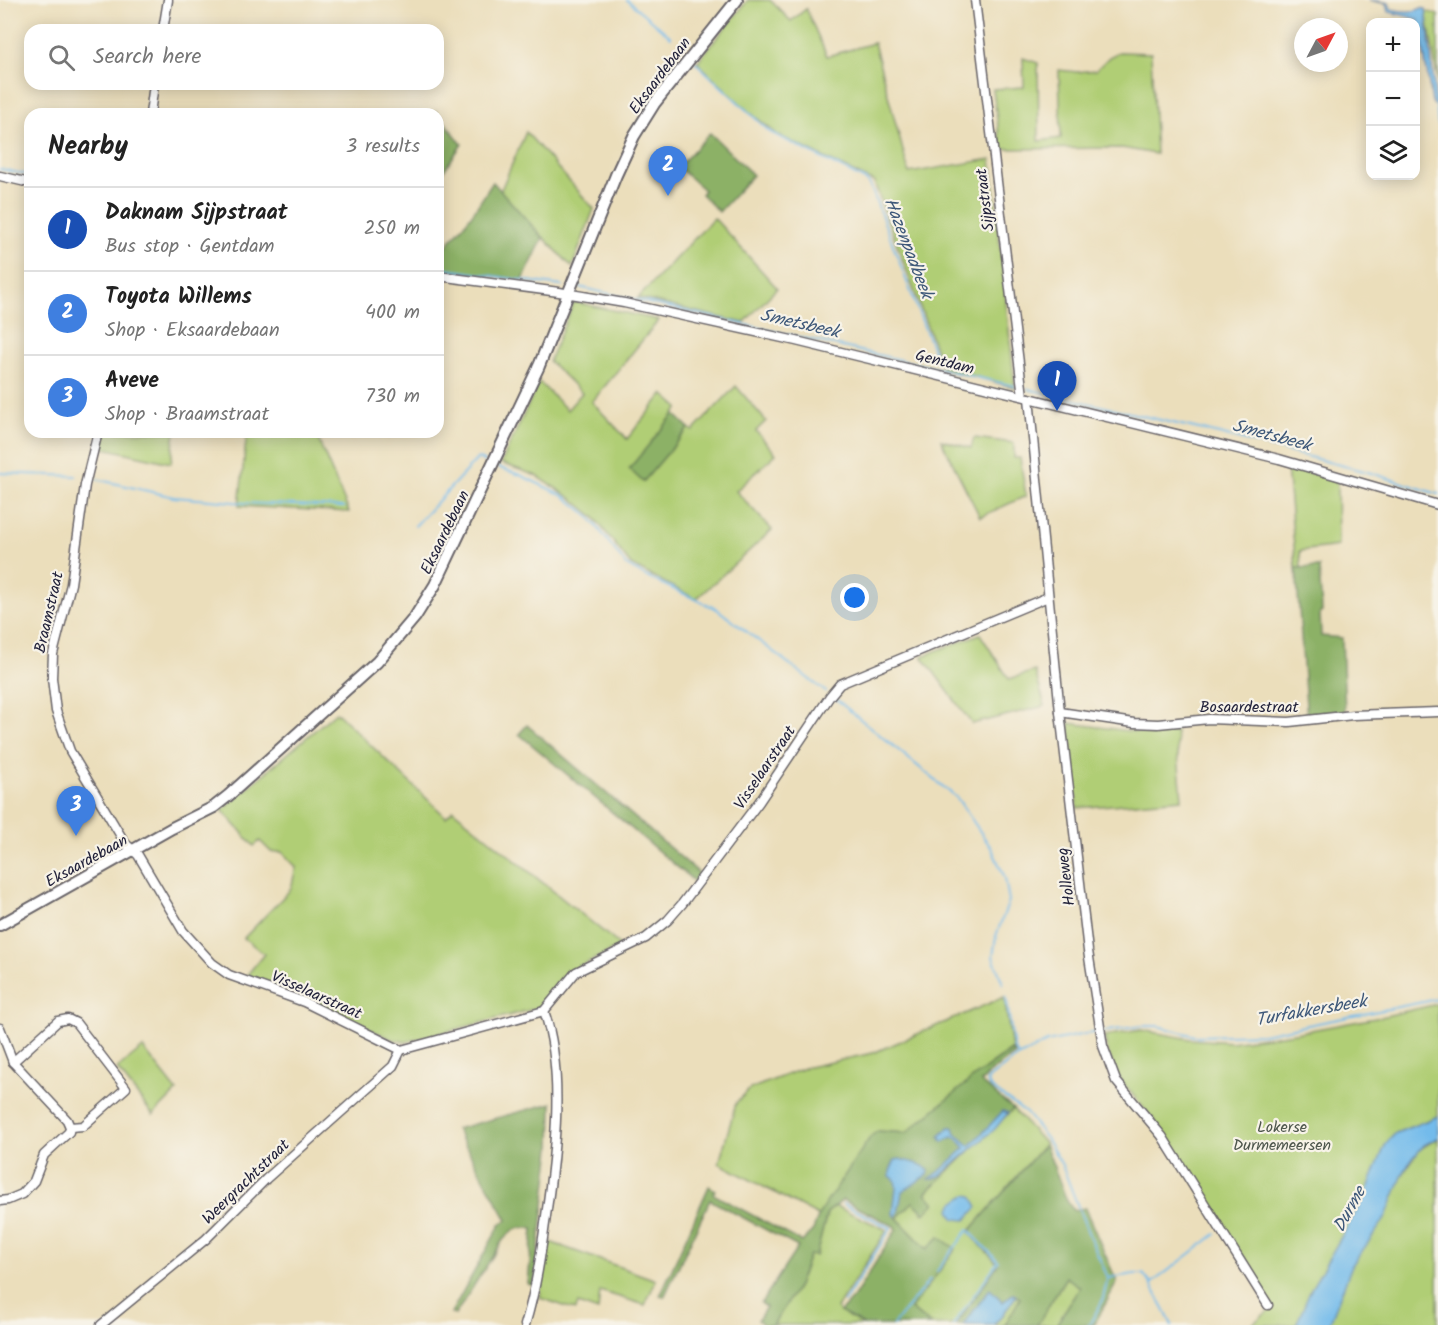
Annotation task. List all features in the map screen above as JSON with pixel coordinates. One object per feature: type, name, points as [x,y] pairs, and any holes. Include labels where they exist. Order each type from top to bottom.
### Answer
[{"type":"main road","name":"Eksaardebaan","points":[[0,925],[214,807],[358,680],[405,631],[422,607],[443,568],[539,366],[616,175],[644,118],[737,0]]},
{"type":"street","points":[[164,24],[168,0]]},
{"type":"street","name":"Sijpstraat","points":[[975,0],[1026,397]]},
{"type":"street","points":[[151,108],[153,90]]},
{"type":"street","points":[[0,176],[24,182]]},
{"type":"street","name":"Gentdam","points":[[444,277],[624,303],[796,341],[1279,459],[1438,505]]},
{"type":"street","name":"Holleweg","points":[[1026,397],[1060,712],[1101,1039],[1116,1081],[1162,1136],[1268,1305]]},
{"type":"street","name":"Braamstraat","points":[[97,438],[85,486],[70,590],[53,654],[52,678],[56,711],[70,751],[125,843],[133,850]]},
{"type":"street","name":"Visselaarstraat","points":[[544,1011],[576,972],[646,938],[682,904],[759,802],[840,684],[1048,597]]},
{"type":"street","name":"Bosaardestraat","points":[[1060,712],[1124,722],[1158,724],[1209,719],[1289,722],[1353,715],[1438,712]]},
{"type":"street","name":"Visselaarstraat","points":[[133,850],[183,932],[212,963],[229,975],[304,1002],[401,1050]]},
{"type":"street","points":[[401,1050],[544,1011],[551,1031],[555,1073],[554,1151],[536,1291],[525,1325]]},
{"type":"street","points":[[13,1062],[58,1021],[68,1019],[76,1023],[126,1088],[83,1126],[70,1127]]},
{"type":"street","points":[[0,1028],[13,1062],[67,1120],[70,1127],[69,1132],[44,1155],[34,1181],[22,1194],[0,1201]]},
{"type":"street","name":"Weergrachtstraat","points":[[100,1325],[206,1239],[266,1179],[393,1066],[401,1050]]},
{"type":"green space","points":[[748,0],[770,0],[791,21],[806,9],[827,56],[874,43],[909,173],[991,159],[1015,388],[942,367],[874,182],[778,135],[747,110],[697,62]]},
{"type":"green space","points":[[1426,11],[1438,15],[1438,81]]},
{"type":"green space","points":[[1119,52],[1151,53],[1156,154],[1122,148],[1001,149],[993,89],[1024,87],[1023,58],[1038,63],[1039,141],[1061,138],[1059,70],[1077,72],[1096,70],[1109,57]]},
{"type":"green space","points":[[444,121],[462,144],[444,170]]},
{"type":"green space","points":[[526,132],[594,209],[572,267],[500,192]]},
{"type":"green space","points":[[710,133],[753,175],[719,212],[701,194],[704,190],[678,167]]},
{"type":"green space","points":[[493,182],[543,238],[523,280],[444,271],[444,250],[473,213]]},
{"type":"green space","points":[[714,218],[777,288],[744,323],[638,298]]},
{"type":"green space","points":[[574,302],[659,320],[592,402],[627,439],[663,394],[679,408],[630,469],[643,482],[689,428],[693,431],[736,386],[766,421],[756,431],[776,454],[736,491],[772,530],[696,599],[631,565],[594,517],[571,498],[537,476],[501,463],[539,382],[567,410],[582,393],[549,361]]},
{"type":"green space","points":[[674,414],[689,428],[643,482],[629,469]]},
{"type":"green space","points":[[102,438],[174,438],[171,463],[100,447]]},
{"type":"green space","points":[[246,438],[318,438],[349,512],[239,506]]},
{"type":"green space","points":[[974,438],[1014,443],[1014,458],[1020,458],[1026,496],[980,517],[941,440],[971,448]]},
{"type":"green space","points":[[1287,467],[1337,480],[1338,546],[1300,551],[1301,568],[1296,568]]},
{"type":"green space","points":[[1319,567],[1321,636],[1342,638],[1345,713],[1307,719],[1296,568]]},
{"type":"green space","points":[[980,634],[1009,679],[1035,671],[1045,706],[972,724],[922,656]]},
{"type":"green space","points":[[336,712],[446,817],[453,810],[621,946],[572,970],[544,1004],[538,1008],[406,1042],[391,1039],[291,992],[247,975],[264,954],[244,938],[291,889],[296,867],[282,852],[271,852],[260,841],[254,846],[222,810]]},
{"type":"green space","points":[[1069,723],[1152,734],[1176,732],[1182,799],[1077,808]]},
{"type":"green space","points":[[527,725],[699,873],[694,881],[519,734]]},
{"type":"green space","points":[[1004,997],[1012,1049],[906,1133],[878,1131],[818,1216],[719,1163],[736,1103],[750,1089],[804,1068],[873,1053]]},
{"type":"green space","name":"Lokerse Durmemeersen","points":[[1438,1004],[1438,1116],[1396,1133],[1403,1174],[1420,1149],[1438,1138],[1438,1325],[1251,1325],[1272,1308],[1160,1128],[1118,1077],[1104,1036],[1141,1030],[1190,1039],[1231,1042],[1295,1033]]},
{"type":"green space","points":[[143,1048],[177,1091],[153,1115],[117,1069]]},
{"type":"green space","points":[[1012,1050],[1015,1054],[981,1082],[1013,1109],[926,1193],[935,1203],[925,1213],[913,1202],[897,1218],[927,1249],[939,1237],[956,1249],[911,1309],[931,1325],[864,1325],[840,1312],[854,1297],[896,1230],[894,1226],[843,1200],[827,1213],[816,1256],[809,1255],[798,1286],[773,1325],[764,1325],[758,1320],[766,1307],[761,1303],[798,1247],[710,1200],[664,1297],[660,1296],[709,1186],[715,1190],[713,1194],[802,1242],[813,1230],[820,1212],[871,1136],[878,1131],[906,1133],[974,1077]]},
{"type":"green space","points":[[552,1103],[551,1148],[534,1286],[528,1284],[533,1229],[520,1228],[503,1240],[455,1315],[451,1313],[500,1225],[507,1220],[456,1129]]},
{"type":"green space","points":[[1013,1109],[1045,1144],[969,1232],[998,1264],[956,1325],[931,1325],[911,1309],[927,1249],[897,1218],[913,1201],[924,1213],[926,1193]]},
{"type":"green space","points":[[1045,1144],[1067,1201],[1073,1210],[1085,1208],[1117,1282],[1094,1325],[1056,1325],[1080,1287],[1066,1277],[1037,1325],[1005,1325],[1020,1298],[1013,1294],[1003,1302],[973,1311],[965,1323],[956,1325],[998,1264],[969,1232]]},
{"type":"green space","points":[[835,1206],[887,1230],[837,1308],[864,1325],[773,1325],[798,1286],[809,1255],[816,1256],[827,1213]]},
{"type":"green space","points":[[547,1241],[656,1280],[645,1305],[600,1291],[598,1311],[578,1304],[576,1310],[540,1298]]},
{"type":"green space","points":[[1066,1277],[1080,1287],[1056,1325],[1037,1325]]},
{"type":"green space","points":[[1016,1296],[1021,1298],[1005,1325],[993,1325],[1002,1316]]},
{"type":"water","points":[[1369,0],[1389,3],[1391,9],[1411,11],[1426,9],[1436,104],[1434,105],[1420,31],[1420,18],[1389,12],[1387,4]]},
{"type":"water","points":[[1003,1111],[1008,1113],[995,1129],[941,1175],[929,1179],[965,1148],[957,1138],[952,1137],[943,1142],[940,1136],[949,1127],[953,1127],[956,1134],[970,1146]]},
{"type":"water","points":[[1438,1116],[1438,1138],[1424,1145],[1403,1174],[1385,1219],[1352,1265],[1329,1325],[1296,1325],[1312,1287],[1364,1198],[1386,1143],[1396,1133]]},
{"type":"water","points":[[895,1160],[920,1164],[929,1171],[927,1175],[902,1192],[898,1213],[895,1217],[893,1214],[896,1187],[890,1171]]},
{"type":"water","points":[[966,1195],[972,1196],[978,1207],[966,1220],[955,1219],[950,1209],[954,1203]]},
{"type":"water","points":[[990,1289],[1003,1302],[1013,1294],[1016,1296],[993,1325],[963,1325]]},
{"type":"waterway","name":"Hazenpadbeek","points":[[627,0],[671,37]]},
{"type":"waterway","name":"Hazenpadbeek","points":[[695,62],[770,132],[867,181],[935,355]]},
{"type":"waterway","points":[[1436,104],[1438,125]]},
{"type":"waterway","name":"Smetsbeek","points":[[0,169],[24,174]]},
{"type":"waterway","name":"Smetsbeek","points":[[444,269],[562,286]]},
{"type":"waterway","name":"Smetsbeek","points":[[579,287],[1015,386]]},
{"type":"waterway","name":"Smetsbeek","points":[[1028,389],[1368,472],[1438,494]]},
{"type":"waterway","points":[[415,526],[478,458],[485,462]]},
{"type":"waterway","points":[[497,467],[564,496],[589,516],[626,565],[717,609],[826,692]]},
{"type":"waterway","points":[[0,473],[76,476]]},
{"type":"waterway","points":[[96,479],[174,497],[344,507]]},
{"type":"waterway","points":[[832,696],[957,798],[992,849],[1005,878],[1009,901],[996,936],[993,957],[1003,984]]},
{"type":"waterway","points":[[1006,996],[1014,1049],[1019,1056]]},
{"type":"waterway","name":"Turfakkersbeek","points":[[1089,1325],[1102,1302],[1108,1278],[1062,1165],[1046,1138],[1026,1113],[990,1087],[987,1080],[1014,1059],[1047,1042],[1085,1034],[1142,1026],[1158,1026],[1195,1036],[1263,1034],[1438,999]]},
{"type":"waterway","points":[[843,1204],[891,1228],[844,1302]]},
{"type":"waterway","points":[[937,1271],[968,1230],[998,1261],[953,1325]]},
{"type":"waterway","points":[[1152,1283],[1216,1234]]},
{"type":"waterway","points":[[1108,1278],[1143,1274],[1150,1282],[1172,1325]]},
{"type":"waterway","points":[[893,1325],[930,1280]]},
{"type":"place","name":"Toyota Willems","points":[[668,196]]},
{"type":"place","name":"Daknam Sijpstraat","points":[[1057,411]]},
{"type":"place","name":"Aveve","points":[[76,836]]},
{"type":"water label","name":"Durme","points":[[1349,1209]]}]
